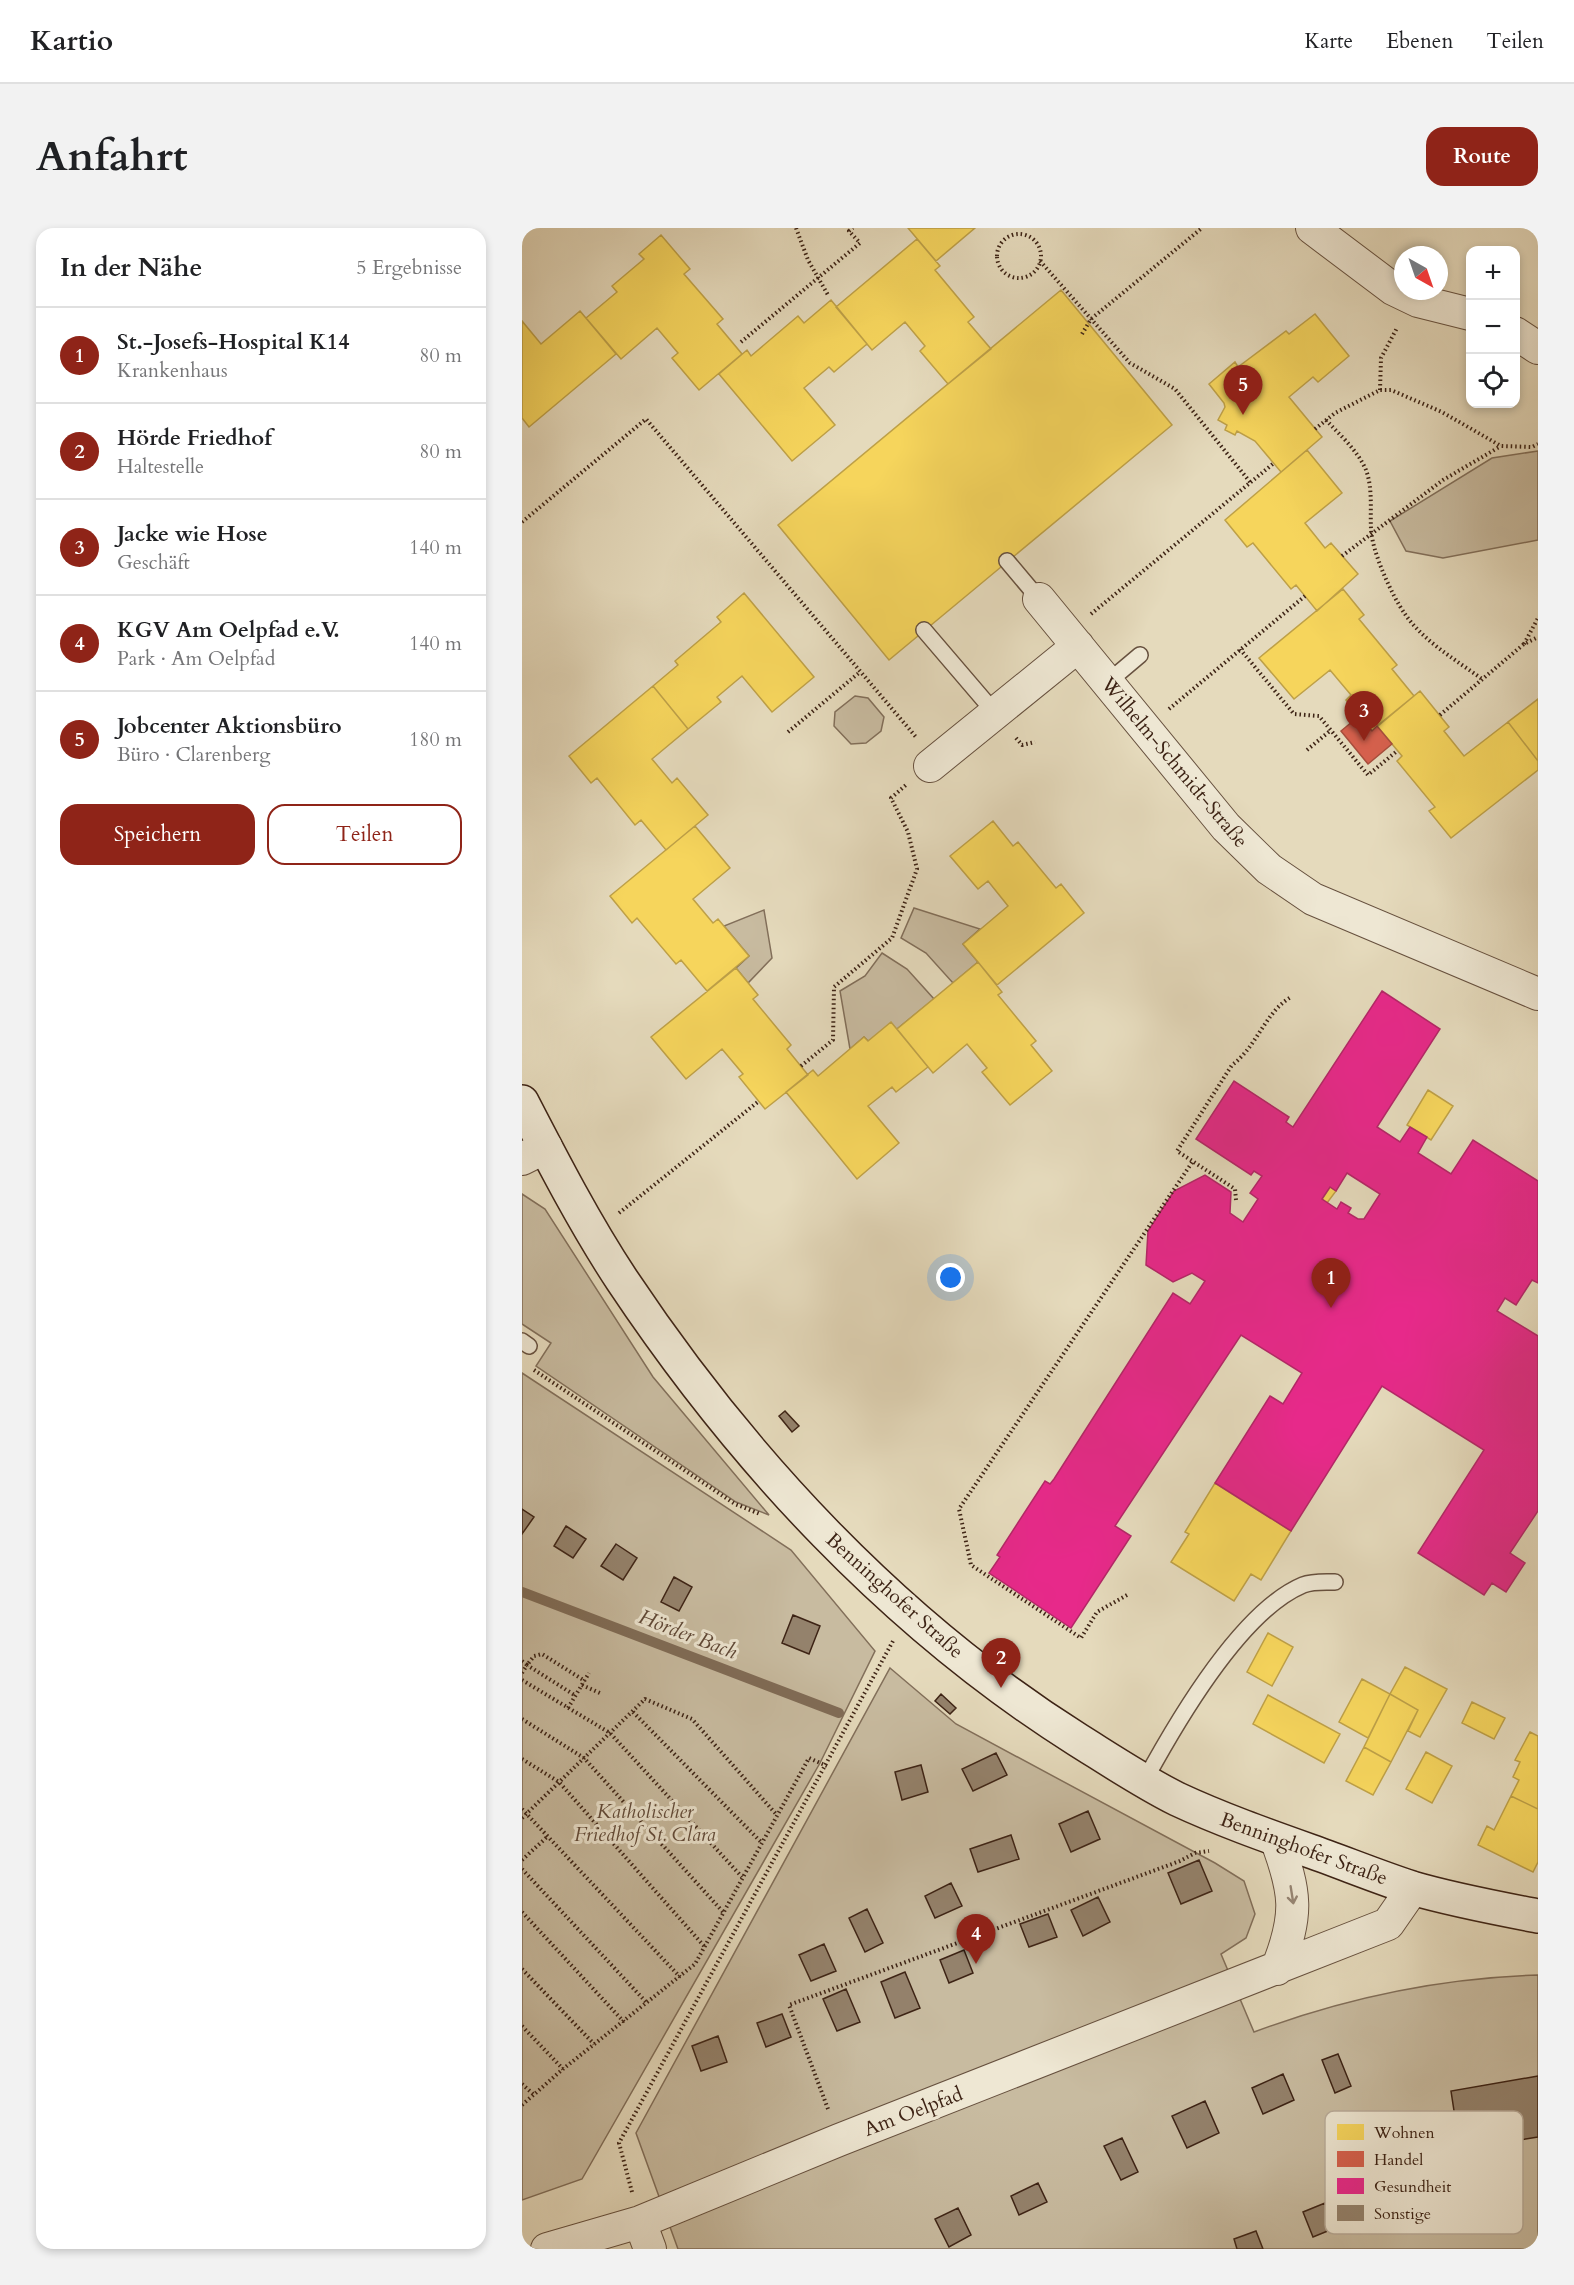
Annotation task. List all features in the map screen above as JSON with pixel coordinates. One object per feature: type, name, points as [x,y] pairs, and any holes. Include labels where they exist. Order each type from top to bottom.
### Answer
[{"type":"main road","name":"Benninghofer Straße","points":[[522,1102],[534,1153],[621,1278],[726,1420],[848,1556],[909,1612],[1001,1688],[1044,1718],[1176,1798],[1276,1839],[1413,1888],[1538,1916]]},
{"type":"street","points":[[1312,228],[1393,289],[1418,301],[1466,313]]},
{"type":"street","points":[[1520,336],[1538,348]]},
{"type":"street","name":"Wilhelm-Schmidt-Straße","points":[[1039,599],[1226,827],[1269,869],[1313,899],[1538,994]]},
{"type":"street","points":[[933,763],[995,713],[1073,640]]},
{"type":"street","points":[[1276,1839],[1286,1867],[1294,1914],[1287,1944],[1277,1969]]},
{"type":"street","name":"Am Oelpfad","points":[[547,2249],[645,2235],[839,2140],[1389,1924],[1413,1888]]},
{"type":"lane","points":[[1007,561],[1039,599]]},
{"type":"lane","points":[[924,630],[995,713]]},
{"type":"lane","points":[[1108,682],[1140,655]]},
{"type":"lane","points":[[1145,1780],[1162,1748],[1207,1680],[1256,1619],[1282,1597],[1305,1584],[1335,1582]]},
{"type":"path","points":[[796,228],[808,260],[828,295]]},
{"type":"path","points":[[741,342],[860,243],[849,231],[853,228]]},
{"type":"path","points":[[1082,334],[1091,319],[1202,228]]},
{"type":"path","points":[[1040,261],[1038,268],[1027,277],[1013,278],[1007,275],[998,264],[998,249],[1007,238],[1021,234],[1035,241],[1041,253],[1040,261],[1130,363],[1175,389],[1250,482]]},
{"type":"path","points":[[1380,390],[1382,358],[1389,340]]},
{"type":"path","points":[[1315,429],[1326,420],[1380,390],[1391,390],[1432,407],[1501,446],[1532,447],[1538,444]]},
{"type":"path","points":[[522,522],[646,419],[860,672],[933,763],[891,798],[908,832],[917,869],[892,938],[834,987],[833,1040],[801,1066]]},
{"type":"path","points":[[1326,420],[1355,451],[1366,471],[1371,499],[1371,532],[1384,574],[1405,615],[1428,638],[1482,679]]},
{"type":"path","points":[[1342,556],[1443,480],[1501,446]]},
{"type":"path","points":[[1073,640],[1250,482],[1274,464]]},
{"type":"path","points":[[1146,729],[1305,596]]},
{"type":"path","points":[[1524,644],[1538,618]]},
{"type":"path","points":[[1440,715],[1524,644],[1538,637]]},
{"type":"path","points":[[1240,649],[1294,714],[1319,716],[1368,775],[1397,751]]},
{"type":"path","points":[[788,732],[860,672]]},
{"type":"path","points":[[1307,750],[1331,730]]},
{"type":"path","points":[[1236,1200],[1235,1189],[1177,1151],[1232,1065],[1244,1057],[1281,1003],[1291,997]]},
{"type":"path","points":[[615,1217],[759,1101]]},
{"type":"path","points":[[1127,1595],[1097,1612],[1082,1638],[971,1565],[959,1509],[1193,1161]]},
{"type":"path","points":[[525,1344],[533,1370],[735,1504],[763,1515]]},
{"type":"path","points":[[645,2235],[619,2143],[827,1766],[909,1612]]},
{"type":"path","points":[[522,1673],[534,1656],[542,1654],[602,1694]]},
{"type":"path","points":[[522,1661],[576,1696]]},
{"type":"path","points":[[568,1708],[589,1673]]},
{"type":"path","points":[[522,1680],[610,1733],[742,1877]]},
{"type":"path","points":[[522,1818],[645,1700],[692,1719],[776,1814]]},
{"type":"path","points":[[633,1712],[761,1842]]},
{"type":"path","points":[[522,1719],[584,1758],[723,1912]]},
{"type":"path","points":[[522,2105],[594,2043],[624,2022],[695,1964],[809,1758],[827,1766]]},
{"type":"path","points":[[522,1759],[559,1782],[704,1946]]},
{"type":"path","points":[[522,1809],[680,1977]]},
{"type":"path","points":[[522,1860],[548,1836]]},
{"type":"path","points":[[828,2111],[789,2005],[1180,1861],[1195,1853],[1213,1850]]},
{"type":"path","points":[[522,1869],[647,2003]]},
{"type":"path","points":[[522,1912],[624,2022]]},
{"type":"path","points":[[522,1969],[594,2043]]},
{"type":"path","points":[[522,2026],[563,2069]]},
{"type":"path","points":[[522,2084],[533,2094]]},
{"type":"green space","points":[[1538,451],[1538,540],[1443,558],[1406,551],[1390,521],[1492,458]]},
{"type":"green space","points":[[855,696],[868,698],[884,717],[881,731],[866,743],[851,744],[834,726],[835,712]]},
{"type":"green space","points":[[914,908],[980,929],[963,944],[978,962],[953,983],[926,953],[901,938]]},
{"type":"green space","points":[[764,910],[772,958],[748,983],[736,968],[749,956],[724,926]]},
{"type":"green space","points":[[882,953],[907,969],[934,999],[897,1029],[868,1041],[864,1037],[850,1049],[840,991],[865,976]]},
{"type":"green space","points":[[522,1194],[545,1209],[653,1377],[769,1515],[736,1502],[536,1366],[551,1343],[522,1324]]},
{"type":"green space","name":"Katholischer Friedhof St. Clara","points":[[522,1373],[791,1550],[875,1651],[820,1763],[582,2179],[522,2200]]},
{"type":"green space","points":[[890,1668],[956,1724],[1215,1863],[1244,1881],[1255,1914],[1246,1938],[1221,1954],[1254,2032],[1323,2009],[1394,1992],[1466,1980],[1538,1975],[1538,2247],[1532,2249],[678,2249],[636,2133]]},
{"type":"building: Wohnen","points":[[908,228],[975,228],[936,261]]},
{"type":"building: Wohnen","points":[[661,235],[690,269],[684,274],[723,319],[717,324],[742,354],[699,390],[672,358],[678,353],[657,328],[621,359],[586,318],[617,292],[612,286],[644,259],[639,254]]},
{"type":"building: Wohnen","points":[[917,239],[940,266],[935,270],[974,317],[968,322],[991,349],[948,384],[920,351],[925,346],[905,322],[872,350],[836,307]]},
{"type":"building: Wohnen","points":[[1061,290],[1172,425],[889,660],[778,525]]},
{"type":"building: Wohnen","points":[[831,300],[867,344],[834,372],[829,367],[804,388],[835,425],[792,461],[719,374],[747,350],[751,356],[798,316],[804,323]]},
{"type":"building: Wohnen","points":[[580,311],[616,354],[529,427],[522,418],[522,321],[541,344]]},
{"type":"building: Wohnen","points":[[1315,314],[1349,356],[1318,382],[1313,377],[1289,397],[1322,437],[1281,472],[1255,441],[1237,431],[1235,435],[1225,430],[1227,425],[1218,420],[1225,407],[1224,403],[1209,384],[1235,362],[1238,367],[1286,331],[1289,334]]},
{"type":"building: Wohnen","points":[[1307,450],[1342,493],[1305,523],[1325,548],[1331,543],[1358,574],[1317,611],[1296,585],[1291,589],[1253,543],[1247,547],[1225,520]]},
{"type":"building: Wohnen","points":[[1343,589],[1364,615],[1359,619],[1397,665],[1392,669],[1414,696],[1372,731],[1346,700],[1351,695],[1330,670],[1294,699],[1259,658]]},
{"type":"building: Wohnen","points":[[744,593],[814,677],[772,712],[742,676],[717,697],[721,702],[688,729],[653,686],[678,665],[675,661],[721,622],[717,617]]},
{"type":"building: Wohnen","points":[[653,686],[688,729],[652,759],[672,783],[677,778],[708,815],[666,850],[641,820],[635,825],[597,778],[591,783],[569,756]]},
{"type":"building: Wohnen","points":[[1420,691],[1449,727],[1444,731],[1464,756],[1508,722],[1538,761],[1538,770],[1451,838],[1429,811],[1435,807],[1397,761],[1402,756],[1377,726]]},
{"type":"building: Wohnen","points":[[1538,699],[1538,761],[1508,722]]},
{"type":"building: Wohnen","points":[[993,821],[1013,846],[1018,842],[1056,888],[1061,884],[1084,913],[997,985],[963,944],[1008,906],[988,881],[978,889],[950,856]]},
{"type":"building: Wohnen","points":[[695,826],[730,868],[693,899],[713,923],[718,919],[749,956],[707,991],[681,960],[676,964],[637,918],[632,923],[610,896]]},
{"type":"building: Wohnen","points":[[978,962],[1002,992],[998,995],[1036,1041],[1031,1045],[1052,1071],[1010,1105],[982,1072],[987,1068],[967,1044],[933,1073],[897,1029]]},
{"type":"building: Wohnen","points":[[736,968],[758,995],[753,999],[791,1045],[787,1049],[808,1075],[765,1109],[739,1077],[743,1074],[722,1049],[686,1079],[651,1037]]},
{"type":"building: Wohnen","points":[[891,1022],[928,1067],[896,1092],[892,1087],[868,1106],[899,1143],[857,1179],[786,1092],[813,1070],[818,1076],[864,1037],[868,1041]]},
{"type":"building: Wohnen","points":[[1428,1090],[1453,1106],[1431,1140],[1407,1125]]},
{"type":"building: Wohnen","points":[[1330,1187],[1336,1191],[1327,1203],[1322,1199]]},
{"type":"building: Wohnen","points":[[1215,1483],[1291,1531],[1261,1580],[1251,1574],[1234,1601],[1171,1562],[1189,1534],[1185,1532]]},
{"type":"building: Wohnen","points":[[1268,1633],[1293,1647],[1272,1686],[1247,1672]]},
{"type":"building: Wohnen","points":[[1405,1667],[1447,1689],[1420,1737],[1408,1731],[1418,1710],[1390,1694]]},
{"type":"building: Wohnen","points":[[1362,1679],[1390,1694],[1368,1738],[1339,1722]]},
{"type":"building: Wohnen","points":[[1390,1694],[1418,1710],[1391,1762],[1364,1747]]},
{"type":"building: Wohnen","points":[[1268,1695],[1340,1734],[1324,1763],[1253,1724]]},
{"type":"building: Wohnen","points":[[1472,1702],[1505,1718],[1494,1739],[1462,1723]]},
{"type":"building: Wohnen","points":[[1530,1732],[1538,1736],[1538,1809],[1511,1796],[1519,1780],[1513,1777],[1520,1762],[1515,1760]]},
{"type":"building: Wohnen","points":[[1364,1747],[1391,1762],[1373,1795],[1346,1781]]},
{"type":"building: Wohnen","points":[[1426,1752],[1452,1766],[1432,1803],[1406,1789]]},
{"type":"building: Wohnen","points":[[1511,1796],[1538,1809],[1538,1862],[1533,1872],[1478,1845],[1487,1826],[1494,1830]]},
{"type":"building: Handel","points":[[1359,716],[1372,731],[1377,726],[1392,744],[1368,764],[1341,731]]},
{"type":"building: Gesundheit","points":[[1382,991],[1440,1029],[1377,1127],[1400,1142],[1410,1127],[1427,1137],[1418,1153],[1451,1174],[1473,1140],[1538,1181],[1538,1283],[1532,1280],[1516,1305],[1505,1298],[1497,1311],[1538,1336],[1538,1511],[1510,1553],[1525,1563],[1506,1592],[1492,1583],[1484,1595],[1418,1553],[1484,1450],[1382,1386],[1291,1531],[1215,1483],[1270,1396],[1283,1404],[1302,1373],[1241,1335],[1115,1526],[1131,1536],[1071,1628],[989,1573],[1000,1557],[997,1555],[1045,1481],[1050,1484],[1054,1479],[1173,1293],[1190,1304],[1205,1281],[1192,1273],[1173,1282],[1146,1265],[1148,1231],[1174,1191],[1205,1175],[1231,1192],[1230,1213],[1243,1222],[1258,1199],[1250,1193],[1262,1176],[1254,1171],[1251,1175],[1196,1139],[1234,1081],[1289,1117],[1286,1122],[1293,1127]],"holes":[[[1347,1173],[1380,1194],[1364,1219],[1358,1219],[1348,1213],[1351,1208],[1341,1202],[1337,1209],[1322,1199],[1330,1187],[1336,1191]]]},
{"type":"building: Sonstige","points":[[785,1411],[799,1426],[792,1432],[779,1416]]},
{"type":"building: Sonstige","points":[[522,1509],[534,1517],[522,1534]]},
{"type":"building: Sonstige","points":[[566,1526],[586,1539],[573,1558],[554,1546]]},
{"type":"building: Sonstige","points":[[616,1544],[637,1558],[623,1580],[601,1566]]},
{"type":"building: Sonstige","points":[[674,1577],[692,1587],[679,1611],[661,1602]]},
{"type":"building: Sonstige","points":[[793,1615],[820,1626],[809,1654],[782,1643]]},
{"type":"building: Sonstige","points":[[941,1694],[956,1708],[950,1714],[935,1701]]},
{"type":"building: Sonstige","points":[[996,1753],[1007,1775],[973,1791],[962,1769]]},
{"type":"building: Sonstige","points":[[921,1765],[928,1792],[902,1800],[895,1772]]},
{"type":"building: Sonstige","points":[[1088,1811],[1100,1839],[1071,1852],[1059,1824]]},
{"type":"building: Sonstige","points":[[1011,1835],[1019,1859],[978,1872],[970,1849]]},
{"type":"building: Sonstige","points":[[1199,1860],[1212,1891],[1181,1904],[1168,1873]]},
{"type":"building: Sonstige","points":[[951,1883],[962,1906],[935,1918],[925,1896]]},
{"type":"building: Sonstige","points":[[1098,1897],[1110,1922],[1083,1936],[1071,1910]]},
{"type":"building: Sonstige","points":[[867,1909],[883,1943],[865,1952],[849,1918]]},
{"type":"building: Sonstige","points":[[1048,1914],[1057,1937],[1029,1947],[1020,1924]]},
{"type":"building: Sonstige","points":[[824,1944],[836,1971],[811,1981],[799,1955]]},
{"type":"building: Sonstige","points":[[964,1950],[973,1973],[949,1983],[940,1960]]},
{"type":"building: Sonstige","points":[[905,1972],[920,2008],[895,2018],[881,1982]]},
{"type":"building: Sonstige","points":[[846,1989],[860,2022],[837,2031],[823,1999]]},
{"type":"building: Sonstige","points":[[782,2014],[791,2037],[766,2047],[757,2023]]},
{"type":"building: Sonstige","points":[[718,2036],[727,2062],[701,2071],[692,2046]]},
{"type":"building: Sonstige","points":[[1338,2054],[1351,2086],[1335,2093],[1322,2060]]},
{"type":"building: Sonstige","points":[[1283,2074],[1294,2100],[1263,2114],[1252,2088]]},
{"type":"building: Sonstige","points":[[1538,2076],[1538,2137],[1523,2140],[1523,2111],[1454,2111],[1451,2091]]},
{"type":"building: Sonstige","points":[[1205,2101],[1219,2133],[1187,2148],[1172,2116]]},
{"type":"building: Sonstige","points":[[1122,2138],[1138,2172],[1121,2180],[1104,2146]]},
{"type":"building: Sonstige","points":[[1038,2183],[1047,2202],[1019,2215],[1011,2196]]},
{"type":"building: Sonstige","points":[[1325,2203],[1325,2232],[1313,2237],[1303,2212]]},
{"type":"building: Sonstige","points":[[958,2208],[971,2235],[949,2247],[935,2219]]},
{"type":"building: Sonstige","points":[[1256,2231],[1263,2249],[1237,2249],[1234,2239]]},
{"type":"waterway","name":"Hörder Bach","points":[[522,1592],[839,1713]]},
{"type":"place","name":"Jobcenter Aktionsbüro","points":[[1243,415]]},
{"type":"place","name":"Jacke wie Hose","points":[[1364,741]]},
{"type":"place","name":"St.-Josefs-Hospital K14","points":[[1331,1308]]},
{"type":"place","name":"Hörde Friedhof","points":[[1001,1688]]},
{"type":"place","name":"KGV Am Oelpfad e.V.","points":[[976,1964]]}]
